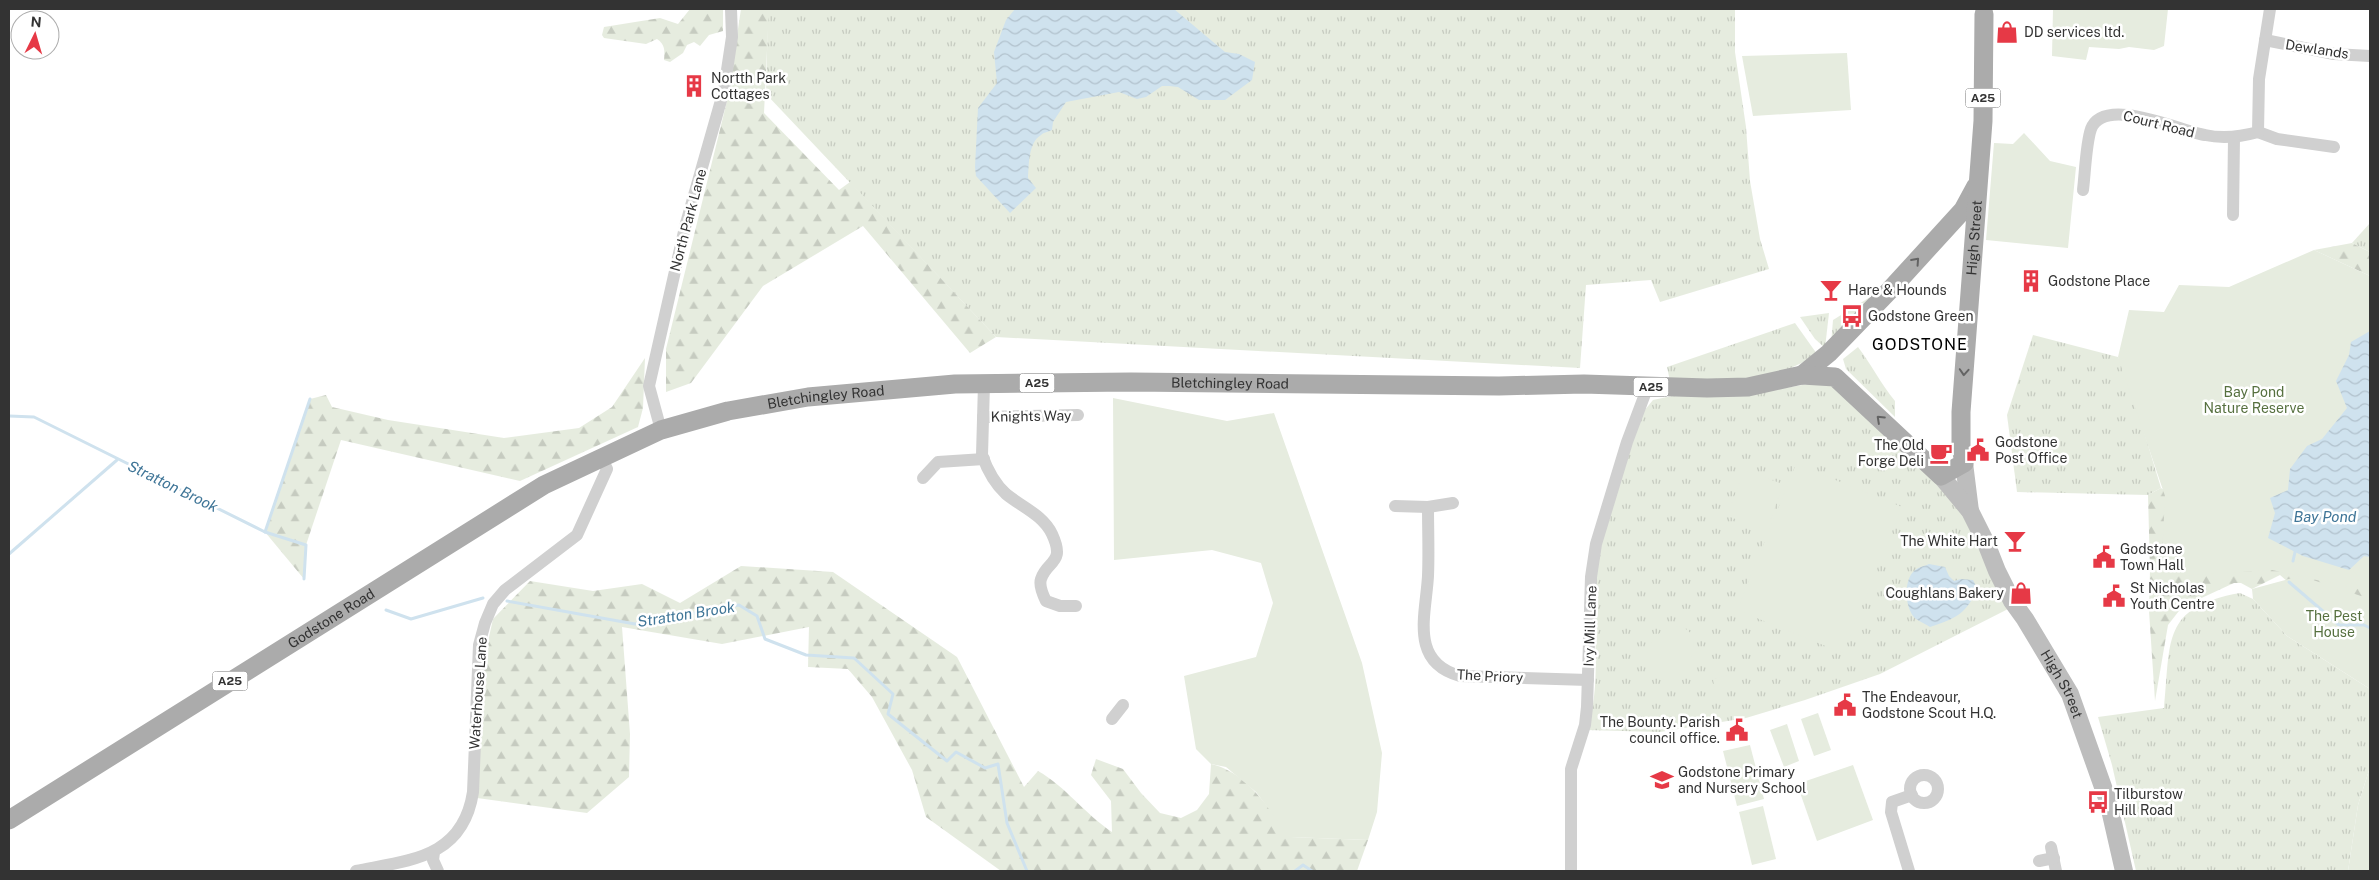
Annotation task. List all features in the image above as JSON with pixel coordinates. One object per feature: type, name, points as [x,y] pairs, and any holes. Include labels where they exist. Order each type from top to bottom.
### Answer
[{"type":"main road","name":"High Street","points":[[1964,463],[1961,447],[1961,412],[1984,121],[1984,14]]},
{"type":"main road","points":[[1802,376],[1839,342],[1957,217],[1963,210],[1978,181]]},
{"type":"main road","points":[[1957,217],[1975,231]]},
{"type":"main road","points":[[1839,342],[1835,378],[1941,476],[1970,511]]},
{"type":"main road","name":"Bletchingley Road","points":[[661,430],[728,411],[808,397],[955,384],[1131,382],[1499,386],[1584,384],[1646,387],[1748,387],[1802,376]]},
{"type":"main road","name":"A25","points":[[1802,376],[1835,378]]},
{"type":"main road","name":"Godstone Road","points":[[9,820],[544,485],[661,430]]},
{"type":"main road","points":[[1941,476],[1964,463],[1970,511]]},
{"type":"main road","name":"High Street","points":[[1970,511],[2012,601],[2025,619],[2070,694],[2108,801],[2124,871]]},
{"type":"street","name":"North Park Lane","points":[[661,430],[649,386],[685,227],[724,90],[732,37],[731,9]]},
{"type":"street","points":[[2258,132],[2259,79],[2270,9]]},
{"type":"street","name":"Dewlands","points":[[2265,40],[2334,54],[2370,56]]},
{"type":"street","name":"Court Road","points":[[2083,190],[2091,128],[2101,117],[2114,114],[2130,115],[2205,136],[2234,138]]},
{"type":"street","points":[[2233,215],[2234,138],[2258,132],[2277,139],[2334,147]]},
{"type":"street","name":"Knights Way","points":[[984,384],[984,458],[993,478],[1004,492],[1045,524],[1052,534],[1057,548],[1056,558],[1041,577],[1040,583],[1046,601],[1060,606],[1076,606]]},
{"type":"street","name":"Ivy Mill Lane","points":[[1571,871],[1571,769],[1585,725],[1592,577],[1596,544],[1627,442],[1646,394],[1646,387]]},
{"type":"street","name":"Knights Way","points":[[983,417],[1078,415]]},
{"type":"street","name":"Waterhouse Lane","points":[[356,871],[434,852],[460,831],[470,811],[473,792],[479,645],[485,623],[493,604],[505,590],[577,535],[607,469],[601,457]]},
{"type":"street","points":[[923,478],[938,462],[984,458]]},
{"type":"street","points":[[1395,506],[1428,507],[1453,503]]},
{"type":"street","name":"The Priory","points":[[1428,507],[1428,575],[1424,641],[1431,657],[1440,667],[1449,673],[1460,676],[1588,680]]},
{"type":"street","points":[[1112,719],[1124,705]]},
{"type":"street","points":[[1906,870],[1891,812],[1892,802],[1912,796]]},
{"type":"street","points":[[434,852],[433,860],[438,871]]},
{"type":"street","points":[[2039,860],[2052,853],[2056,871]]},
{"type":"green space","points":[[690,9],[723,9],[723,31],[709,35],[700,46],[694,42],[687,45],[683,53],[670,62],[664,60],[664,48],[657,39],[646,44],[604,38],[602,35],[604,27],[660,18],[678,24]]},
{"type":"green space","points":[[741,9],[769,9],[764,113],[839,190],[850,182],[996,337],[970,353],[863,226],[763,286],[691,383],[666,392],[666,349],[727,101]]},
{"type":"green space","points":[[768,9],[1735,9],[1735,52],[1746,127],[1750,181],[1760,239],[1769,269],[1660,302],[1651,280],[1586,285],[1580,368],[996,337],[766,94]]},
{"type":"green space","points":[[2053,9],[2168,9],[2164,46],[2154,50],[2129,47],[2119,49],[2089,47],[2086,60],[2052,56]]},
{"type":"green space","points":[[1847,53],[1851,110],[1753,116],[1742,56]]},
{"type":"green space","points":[[2024,133],[2050,161],[2076,167],[2068,248],[1986,240],[1994,143],[2013,144]]},
{"type":"green space","points":[[2370,223],[2370,252],[2352,243]]},
{"type":"green space","points":[[2352,243],[2370,252],[2370,276],[2314,250]]},
{"type":"green space","name":"Bay Pond Nature Reserve","points":[[2314,250],[2370,276],[2370,591],[2307,578],[2370,599],[2370,689],[2287,636],[2253,599],[2252,589],[2300,576],[2272,570],[2161,577],[2165,496],[2118,357],[2129,310],[2164,312],[2179,285],[2229,287]]},
{"type":"green space","points":[[1875,294],[1831,344],[1833,320]]},
{"type":"green space","points":[[1829,313],[1825,348],[1815,339],[1800,317]]},
{"type":"green space","points":[[1795,323],[1817,354],[1799,364],[1781,372],[1746,379],[1670,381],[1667,367]]},
{"type":"green space","points":[[2033,335],[2118,357],[2125,369],[2161,488],[2148,495],[2017,492],[2007,415]]},
{"type":"green space","points":[[1858,347],[1895,401],[1895,417],[1846,369],[1843,359]]},
{"type":"green space","points":[[645,358],[643,408],[638,427],[520,481],[341,440],[306,545],[304,579],[265,532],[310,399],[326,395],[332,407],[388,420],[504,438],[579,428],[612,407]]},
{"type":"green space","points":[[1825,381],[1838,386],[1953,496],[2010,608],[1880,674],[1746,718],[1660,732],[1586,730],[1591,713],[1596,677],[1594,601],[1602,539],[1621,474],[1644,411],[1653,400],[1672,396],[1739,396]]},
{"type":"green space","points":[[1113,398],[1227,421],[1274,413],[1362,663],[1382,753],[1377,812],[1368,840],[1290,837],[1256,792],[1226,767],[1211,764],[1196,749],[1184,676],[1256,657],[1273,603],[1261,563],[1212,550],[1114,560]]},
{"type":"green space","points":[[1796,464],[1902,507],[1843,653],[1737,610]]},
{"type":"green space","points":[[1744,470],[1783,484],[1767,530],[1727,516]]},
{"type":"green space","points":[[2161,488],[2178,499],[2370,557],[2370,657],[2357,642],[2280,575],[2252,589],[2241,583],[2234,583],[2182,607],[2168,625],[2155,701],[2149,611],[2148,495]]},
{"type":"green space","points":[[741,566],[833,572],[957,657],[1024,787],[1038,771],[1058,785],[1112,832],[1111,801],[1091,775],[1096,759],[1123,769],[1141,793],[1160,813],[1181,818],[1197,810],[1209,794],[1211,764],[1224,768],[1246,783],[1266,804],[1291,837],[1368,840],[1357,871],[1001,871],[926,817],[912,770],[872,697],[848,669],[808,667],[809,627],[722,644],[622,627],[630,734],[629,777],[587,813],[477,798],[483,664],[493,619],[530,581],[593,591],[642,584],[680,603]]},
{"type":"green space","points":[[2240,593],[2253,599],[2287,636],[2370,689],[2370,767],[2358,805],[2348,871],[2136,871],[2112,765],[2098,717],[2164,708],[2170,646],[2175,631],[2183,618],[2196,607],[2214,599]]},
{"type":"green space","points":[[1673,626],[1686,629],[1693,637],[1694,648],[1691,660],[1684,670],[1675,677],[1665,679],[1655,674],[1650,667],[1647,660],[1648,652],[1654,639]]},
{"type":"green space","points":[[1728,675],[1731,688],[1715,692],[1713,679]]},
{"type":"green space","points":[[1818,713],[1831,750],[1814,756],[1801,719]]},
{"type":"green space","points":[[1787,724],[1799,761],[1784,767],[1770,730]]},
{"type":"green space","points":[[1750,745],[1764,799],[1737,806],[1723,751]]},
{"type":"green space","points":[[1853,765],[1873,820],[1817,841],[1797,784]]},
{"type":"green space","points":[[2370,767],[2370,871],[2348,871],[2358,805]]},
{"type":"green space","points":[[1763,806],[1776,859],[1752,865],[1739,812]]},
{"type":"water","points":[[1015,9],[1174,9],[1225,52],[1239,54],[1255,62],[1252,80],[1225,100],[1199,100],[1178,87],[1162,86],[1146,97],[1137,99],[1119,92],[1066,102],[1053,122],[1052,130],[1043,133],[1031,149],[1028,178],[1036,188],[1010,213],[976,176],[975,167],[978,108],[997,83],[994,52],[1006,20]]},
{"type":"water","name":"Bay Pond","points":[[2370,331],[2370,557],[2364,556],[2349,570],[2303,556],[2268,538],[2275,513],[2270,498],[2288,490],[2290,469],[2307,446],[2322,439],[2347,408],[2336,381],[2349,355],[2351,342]]},
{"type":"water","points":[[1929,564],[1945,567],[1949,576],[1954,581],[1961,579],[1973,580],[1977,588],[1969,604],[1960,614],[1930,627],[1912,615],[1907,595],[1910,576],[1919,568]]},
{"type":"waterway","points":[[265,532],[310,399]]},
{"type":"waterway","name":"Stratton Brook","points":[[9,416],[34,417],[265,532],[306,545],[304,579]]},
{"type":"waterway","points":[[9,554],[117,460]]},
{"type":"waterway","points":[[2293,561],[2297,550]]},
{"type":"waterway","points":[[2289,582],[2339,625],[2364,625],[2370,628]]},
{"type":"waterway","name":"Stratton Brook","points":[[386,610],[411,619],[483,598]]},
{"type":"waterway","name":"Stratton Brook","points":[[507,601],[635,624],[739,605],[757,616],[765,639],[806,655],[854,658],[893,694],[888,714],[947,761],[956,752],[985,768],[998,764],[1007,823],[1027,871]]},
{"type":"waterway","name":"Stratton Brook","points":[[1295,871],[1303,865],[1312,871]]},
{"type":"place","name":"DD services ltd.","points":[[2007,32]]},
{"type":"place","name":"Nortth Park Cottages","points":[[694,86]]},
{"type":"place","name":"Godstone Place","points":[[2031,281]]},
{"type":"place","name":"Hare & Hounds","points":[[1831,290]]},
{"type":"place","name":"Godstone Green","points":[[1852,316]]},
{"type":"place","name":"Godstone Post Office","points":[[1978,450]]},
{"type":"place","name":"The Old Forge Deli","points":[[1941,453]]},
{"type":"place","name":"The White Hart","points":[[2015,541]]},
{"type":"place","name":"Godstone Town Hall","points":[[2104,557]]},
{"type":"place","name":"Coughlans Bakery","points":[[2021,593]]},
{"type":"place","name":"St Nicholas Youth Centre","points":[[2114,596]]},
{"type":"place","name":"The Endeavour, Godstone Scout H.Q.","points":[[1845,705]]},
{"type":"place","name":"The Bounty. Parish council office.","points":[[1737,730]]},
{"type":"place","name":"Godstone Primary and Nursery School","points":[[1662,780]]},
{"type":"place","name":"Tilburstow Hill Road","points":[[2098,802]]},
{"type":"district","name":"GODSTONE","points":[[1920,344]]},
{"type":"park label","name":"The Pest House","points":[[2334,624]]}]
